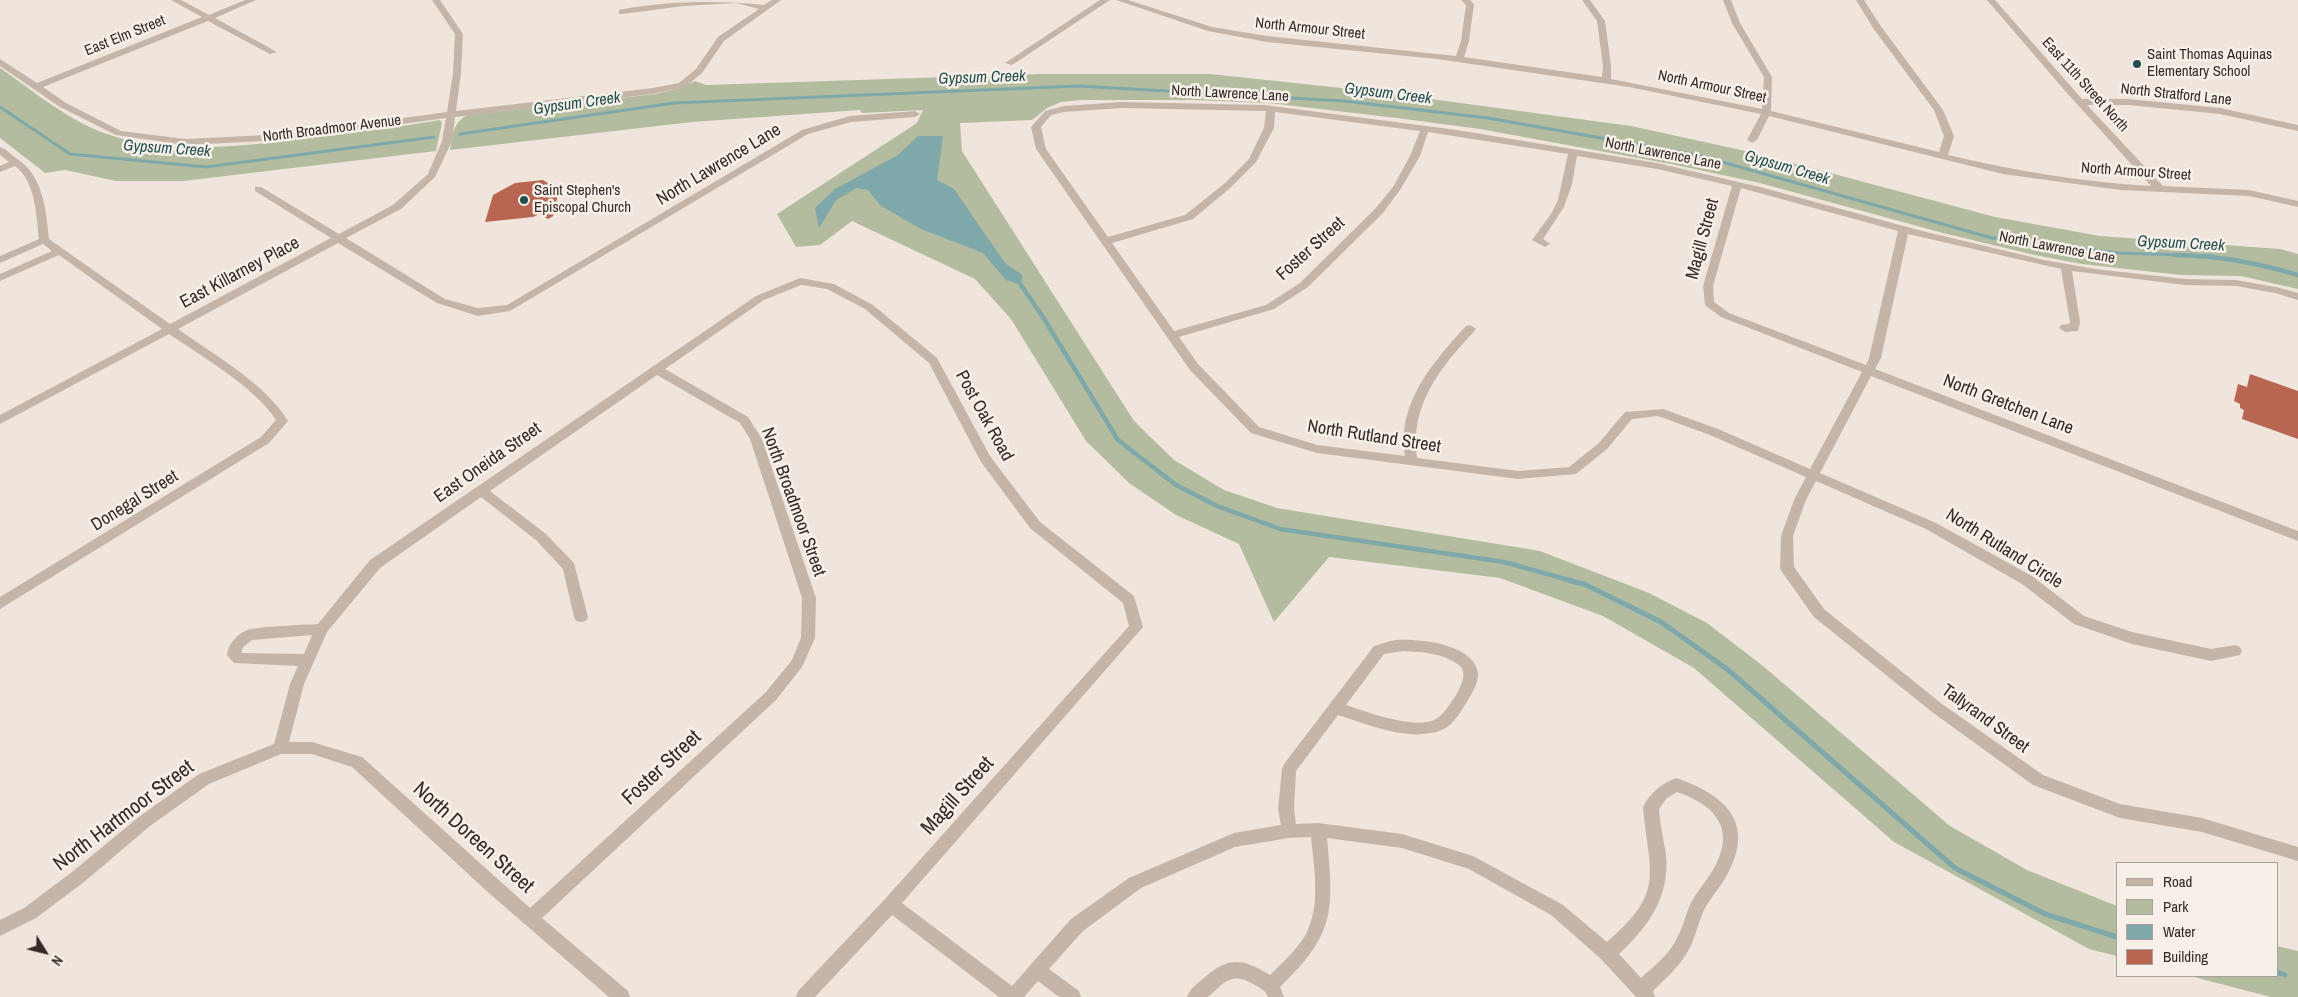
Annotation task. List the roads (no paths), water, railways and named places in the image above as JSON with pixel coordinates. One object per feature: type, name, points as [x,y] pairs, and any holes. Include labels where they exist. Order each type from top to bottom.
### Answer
[{"type":"street","points":[[175,0],[273,52]]},
{"type":"street","name":"East Elm Street","points":[[36,87],[252,0]]},
{"type":"street","points":[[436,0],[459,34],[457,73],[450,115]]},
{"type":"street","points":[[622,12],[684,4],[736,1],[765,8],[777,0]]},
{"type":"street","points":[[1009,63],[1106,0]]},
{"type":"street","name":"North Armour Street","points":[[1120,0],[1211,29],[1258,38],[1459,59],[1606,80],[1766,113],[2012,172],[2120,187],[2249,193],[2298,204]]},
{"type":"street","points":[[1459,59],[1465,41],[1470,4],[1465,0]]},
{"type":"street","points":[[1586,0],[1601,21],[1607,66],[1606,80]]},
{"type":"street","points":[[1727,0],[1736,23],[1768,77],[1766,113],[1752,140]]},
{"type":"street","points":[[1860,0],[1876,26],[1938,110],[1949,136],[1943,156]]},
{"type":"street","name":"East 11th Street North","points":[[1991,0],[2080,102],[2159,188]]},
{"type":"street","name":"North Broadmoor Avenue","points":[[0,62],[63,105],[119,133],[185,142],[287,137],[450,115],[653,91],[682,85],[699,72],[721,39],[765,8]]},
{"type":"street","name":"North Stratford Lane","points":[[2080,102],[2128,102],[2220,111],[2298,128]]},
{"type":"street","name":"North Lawrence Lane","points":[[1045,117],[1048,113],[1064,109],[1122,105],[1271,109],[1425,129],[1657,166],[1737,185],[1904,230],[2066,267],[2185,282],[2236,283],[2276,290],[2298,297]]},
{"type":"street","points":[[1106,241],[1189,217],[1227,186],[1253,160],[1269,128],[1271,109]]},
{"type":"street","name":"North Lawrence Lane","points":[[258,189],[441,302],[478,312],[510,308],[805,132],[850,119],[915,114]]},
{"type":"street","name":"East Killarney Place","points":[[0,420],[397,207],[432,175],[447,142],[450,115]]},
{"type":"street","name":"North Rutland Street","points":[[1045,117],[1036,127],[1041,149],[1194,367],[1255,430],[1317,449],[1518,476],[1572,471],[1603,446],[1629,415],[1659,412],[1714,432],[1814,475]]},
{"type":"street","name":"Foster Street","points":[[1172,335],[1270,307],[1304,285],[1385,204],[1415,156],[1425,129]]},
{"type":"street","points":[[0,150],[26,170],[40,202],[44,240],[170,330]]},
{"type":"street","points":[[1545,244],[1537,240],[1541,231],[1556,214],[1570,176],[1573,152]]},
{"type":"street","points":[[0,169],[17,162]]},
{"type":"street","name":"Magill Street","points":[[1709,303],[1708,286],[1737,185]]},
{"type":"street","name":"Tallyrand Street","points":[[1904,230],[1875,358],[1800,500],[1787,536],[1787,568],[1820,613],[1937,708],[2038,780],[2120,811],[2202,825],[2298,854]]},
{"type":"street","points":[[0,260],[44,240]]},
{"type":"street","points":[[0,278],[60,251]]},
{"type":"street","points":[[2065,328],[2074,328],[2075,322],[2066,267]]},
{"type":"street","name":"East Oneida Street","points":[[280,748],[297,684],[322,629],[375,564],[760,298],[800,281]]},
{"type":"street","name":"Post Oak Road","points":[[800,281],[830,286],[869,307],[933,360],[985,459],[1035,526],[1129,600],[1134,620]]},
{"type":"street","name":"North Gretchen Lane","points":[[1709,303],[1726,315],[2298,536]]},
{"type":"street","points":[[1412,462],[1409,435],[1420,392],[1448,353],[1470,329]]},
{"type":"street","name":"Donegal Street","points":[[0,604],[265,440],[282,421],[272,405],[232,373],[170,330]]},
{"type":"street","name":"North Broadmoor Street","points":[[656,369],[744,420],[756,439],[809,598],[808,638]]},
{"type":"street","name":"North Rutland Circle","points":[[1814,475],[1931,526],[2028,580],[2079,620],[2132,638],[2211,655],[2235,651]]},
{"type":"street","points":[[480,490],[541,537],[569,567],[581,617]]},
{"type":"street","name":"Magill Street","points":[[804,997],[891,904],[1136,628],[1134,620]]},
{"type":"street","points":[[308,660],[239,659],[234,656],[234,650],[239,642],[249,636],[322,629]]},
{"type":"street","name":"Foster Street","points":[[531,918],[772,696],[797,663],[808,638]]},
{"type":"street","points":[[1289,831],[1286,809],[1289,769],[1379,650],[1394,644],[1446,650],[1460,656],[1469,664],[1472,680],[1468,690],[1445,721],[1434,727],[1423,729],[1371,721],[1336,708]]},
{"type":"street","name":"North Doreen Street","points":[[280,748],[312,748],[357,762],[622,997]]},
{"type":"street","name":"North Hartmoor Street","points":[[0,928],[37,908],[146,821],[204,779],[280,748]]},
{"type":"street","points":[[891,904],[1013,997],[1077,925],[1134,883],[1234,840],[1289,831],[1318,830],[1402,841],[1473,862],[1557,910],[1607,953],[1645,994],[1681,948],[1696,909],[1727,860],[1731,837],[1727,816],[1710,798],[1694,790],[1676,785],[1662,793],[1650,807],[1652,831],[1658,857],[1658,886],[1645,916],[1607,953]]},
{"type":"street","points":[[1195,997],[1224,972],[1234,970],[1249,972],[1274,991],[1319,925],[1323,893],[1318,830]]},
{"type":"street","points":[[1036,969],[1073,997]]},
{"type":"water","points":[[918,136],[943,136],[937,180],[954,189],[1005,263],[1022,275],[1021,285],[1006,280],[983,253],[921,229],[881,206],[868,190],[857,188],[836,200],[819,228],[815,208],[835,189],[898,155]]},
{"type":"waterway","name":"Gypsum Creek","points":[[460,134],[674,103],[1078,86],[1344,101],[1488,118],[1697,155],[1992,238],[2119,253],[2214,256]]},
{"type":"waterway","name":"Gypsum Creek","points":[[0,107],[70,154],[206,167],[434,137]]},
{"type":"waterway","name":"Gypsum Creek","points":[[2174,255],[2236,260],[2298,275]]},
{"type":"waterway","points":[[1021,285],[1043,317],[1118,440],[1176,485],[1217,506],[1280,529],[1504,562],[1576,582]]},
{"type":"waterway","points":[[1571,581],[1584,584],[1661,622],[1727,669],[1955,868],[2045,914],[2116,937]]},
{"type":"waterway","points":[[2278,972],[2285,975]]},
{"type":"place","name":"Saint Thomas Aquinas Elementary School","points":[[2137,64]]},
{"type":"place","name":"Saint Stephen's Episcopal Church","points":[[524,200]]}]
